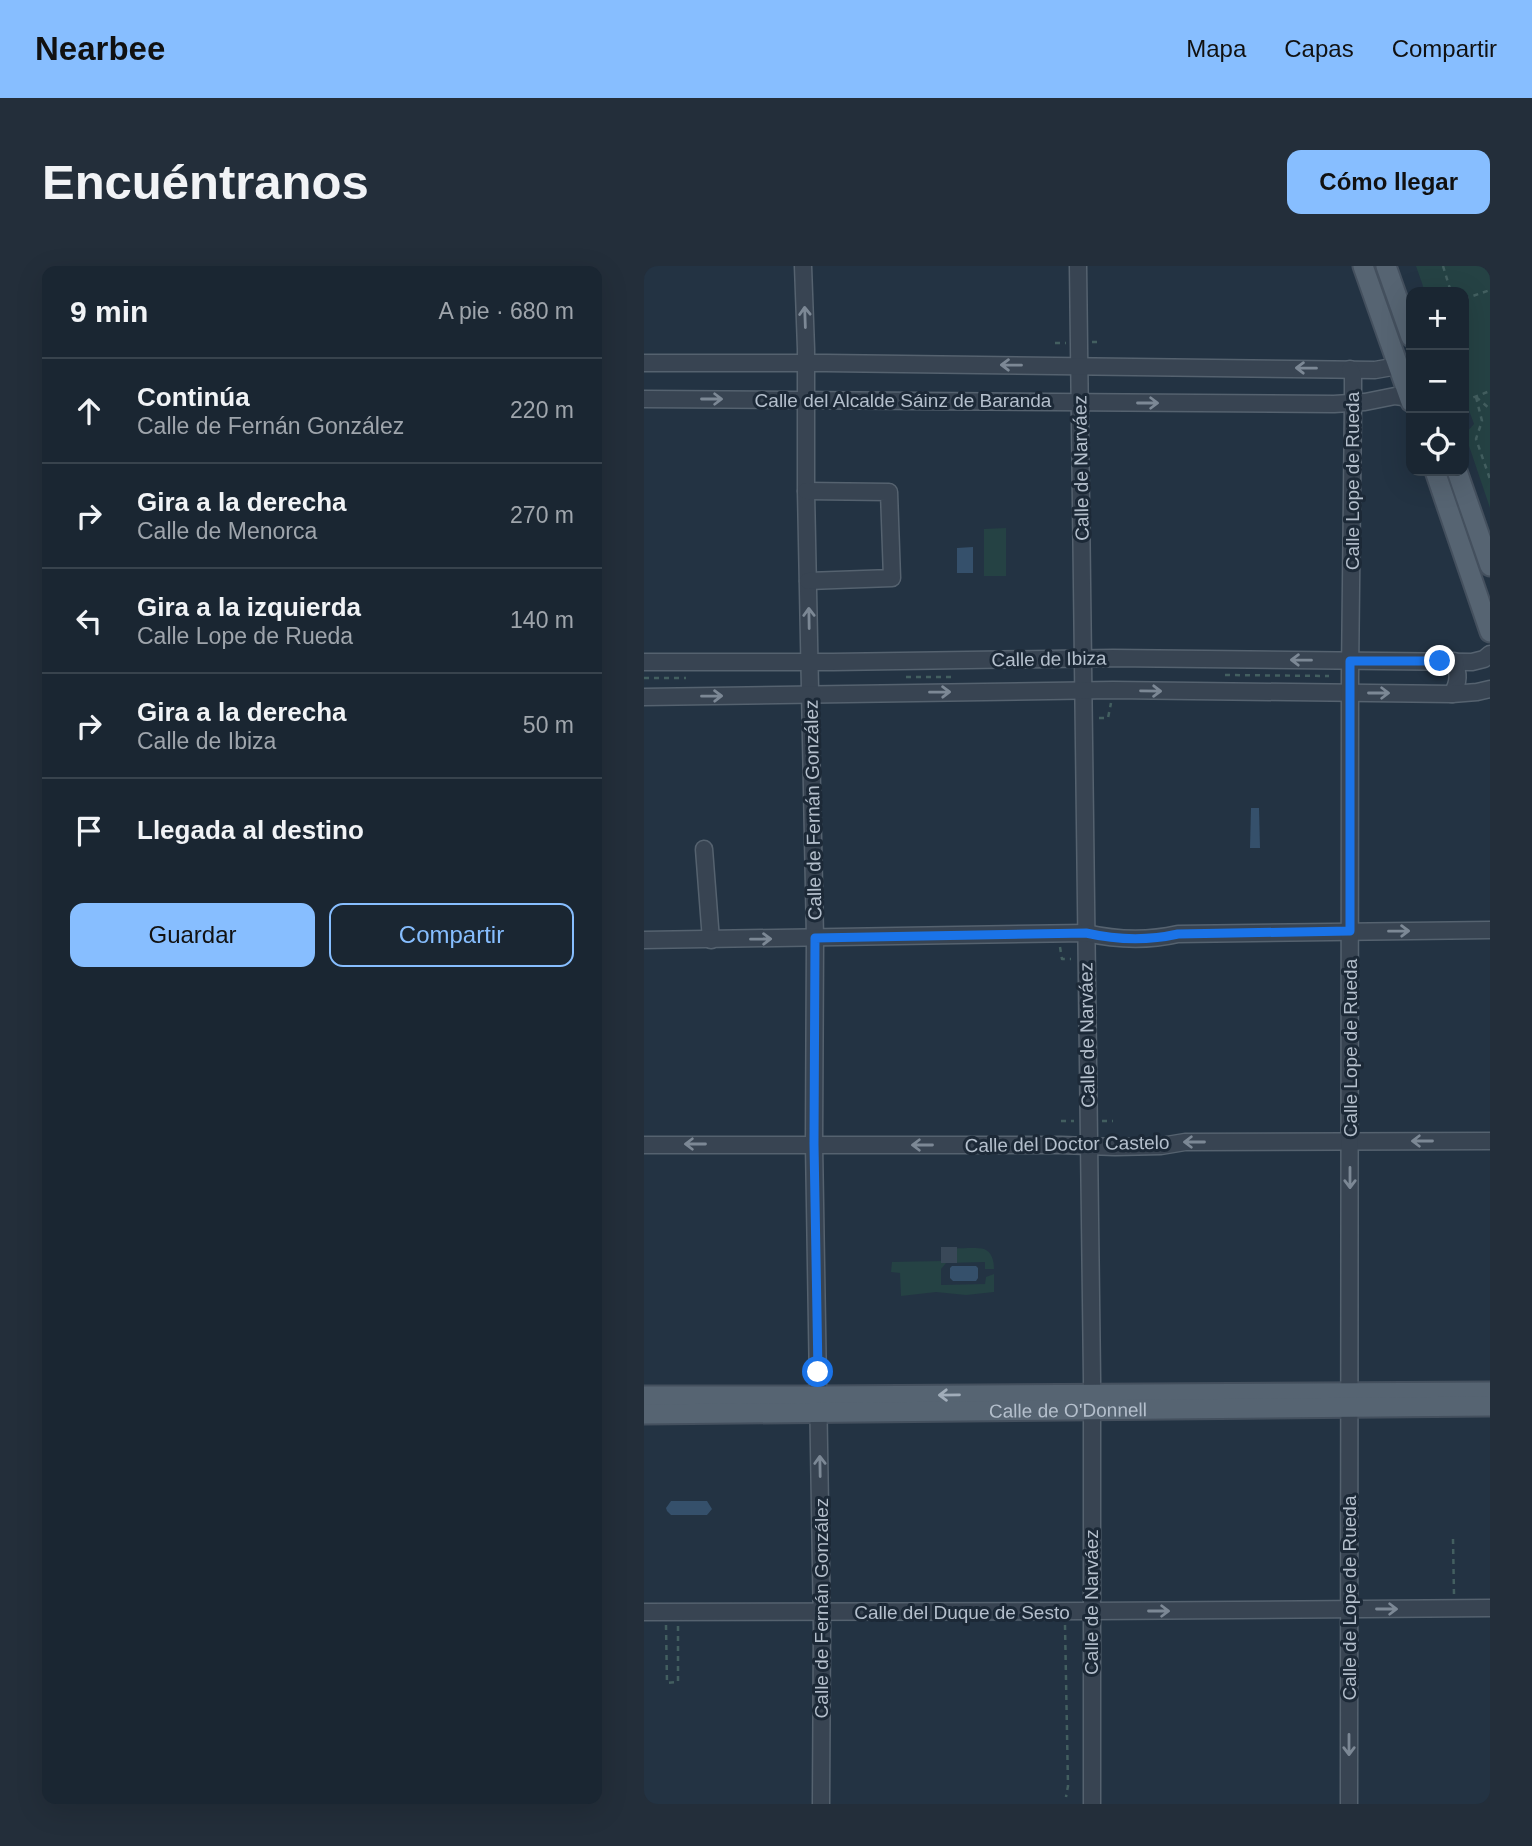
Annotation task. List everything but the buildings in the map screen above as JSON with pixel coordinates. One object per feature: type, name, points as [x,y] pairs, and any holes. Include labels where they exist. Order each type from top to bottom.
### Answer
[{"type":"main road","points":[[1363,266],[1405,368]]},
{"type":"main road","points":[[1386,266],[1406,323]]},
{"type":"main road","points":[[1437,476],[1490,632]]},
{"type":"main road","points":[[1459,476],[1490,566]]},
{"type":"main road","name":"Calle de O'Donnell","points":[[644,1414],[819,1404],[1350,1400],[1490,1392]]},
{"type":"main road","name":"Calle de O'Donnell","points":[[644,1396],[819,1404]]},
{"type":"main road","name":"Calle de O'Donnell","points":[[1350,1400],[1490,1406]]},
{"type":"street","name":"Calle de Fernán González","points":[[803,266],[815,938],[814,1144],[822,1612],[821,1804]]},
{"type":"street","name":"Calle de Narváez","points":[[1078,266],[1091,1402],[1092,1804]]},
{"type":"street","name":"Calle del Alcalde Sáinz de Baranda","points":[[644,363],[1405,368]]},
{"type":"street","name":"Calle Lope de Rueda","points":[[1350,369],[1353,376],[1350,661],[1350,1400]]},
{"type":"street","name":"Calle del Alcalde Sáinz de Baranda","points":[[644,399],[1353,403],[1399,396],[1406,400]]},
{"type":"street","points":[[806,491],[889,492],[892,578],[808,581]]},
{"type":"street","name":"Calle de Ibiza","points":[[644,662],[1083,658],[1476,662],[1490,654]]},
{"type":"street","points":[[1452,694],[1459,678],[1454,662]]},
{"type":"street","name":"Calle de Ibiza","points":[[644,697],[1113,690],[1452,694],[1490,689]]},
{"type":"street","points":[[704,849],[711,940]]},
{"type":"street","points":[[644,940],[1086,933],[1112,939],[1160,938],[1178,934],[1490,930]]},
{"type":"street","name":"Calle del Doctor Castelo","points":[[644,1144],[1161,1146],[1185,1142],[1490,1141]]},
{"type":"street","name":"Calle de Lope de Rueda","points":[[1349,1804],[1350,1400]]},
{"type":"street","name":"Calle del Duque de Sesto","points":[[644,1612],[1490,1608]]},
{"type":"path","points":[[1443,266],[1449,287]]},
{"type":"path","points":[[1469,297],[1490,290]]},
{"type":"path","points":[[1092,342],[1100,342]]},
{"type":"path","points":[[1055,343],[1066,343]]},
{"type":"path","points":[[1469,399],[1490,391]]},
{"type":"path","points":[[1476,397],[1490,409]]},
{"type":"path","points":[[1476,397],[1482,421],[1476,439],[1490,479]]},
{"type":"path","points":[[1329,661],[1329,693]]},
{"type":"path","points":[[1083,718],[1108,718],[1113,690]]},
{"type":"path","points":[[1453,1539],[1454,1608]]},
{"type":"path","points":[[1065,1611],[1066,1797]]},
{"type":"path","points":[[672,1612],[678,1682],[667,1683],[672,1612]]},
{"type":"green space","points":[[1416,266],[1490,266],[1490,508],[1469,446],[1469,430],[1474,424],[1469,410],[1469,287],[1423,287]]},
{"type":"green space","points":[[1006,528],[1006,576],[984,576],[984,529]]},
{"type":"green space","points":[[942,1249],[984,1249],[992,1257],[994,1269],[985,1269],[985,1262],[946,1263],[941,1269],[941,1285],[985,1284],[986,1277],[994,1274],[994,1292],[966,1295],[936,1292],[901,1296],[900,1273],[891,1272],[892,1262],[942,1261]]},
{"type":"water","points":[[973,547],[973,573],[957,573],[957,548]]},
{"type":"water","points":[[1251,808],[1259,808],[1260,848],[1250,848]]},
{"type":"water","points":[[952,1266],[976,1266],[978,1278],[976,1281],[953,1281],[950,1278]]},
{"type":"water","points":[[671,1501],[707,1501],[712,1509],[707,1515],[671,1515],[666,1508]]},
{"type":"tunnel","points":[[941,1255],[958,1255]]},
{"type":"route","points":[[818,1372],[814,1144],[815,938],[1086,933],[1112,939],[1160,938],[1178,934],[1350,931],[1350,661],[1440,661]]}]
